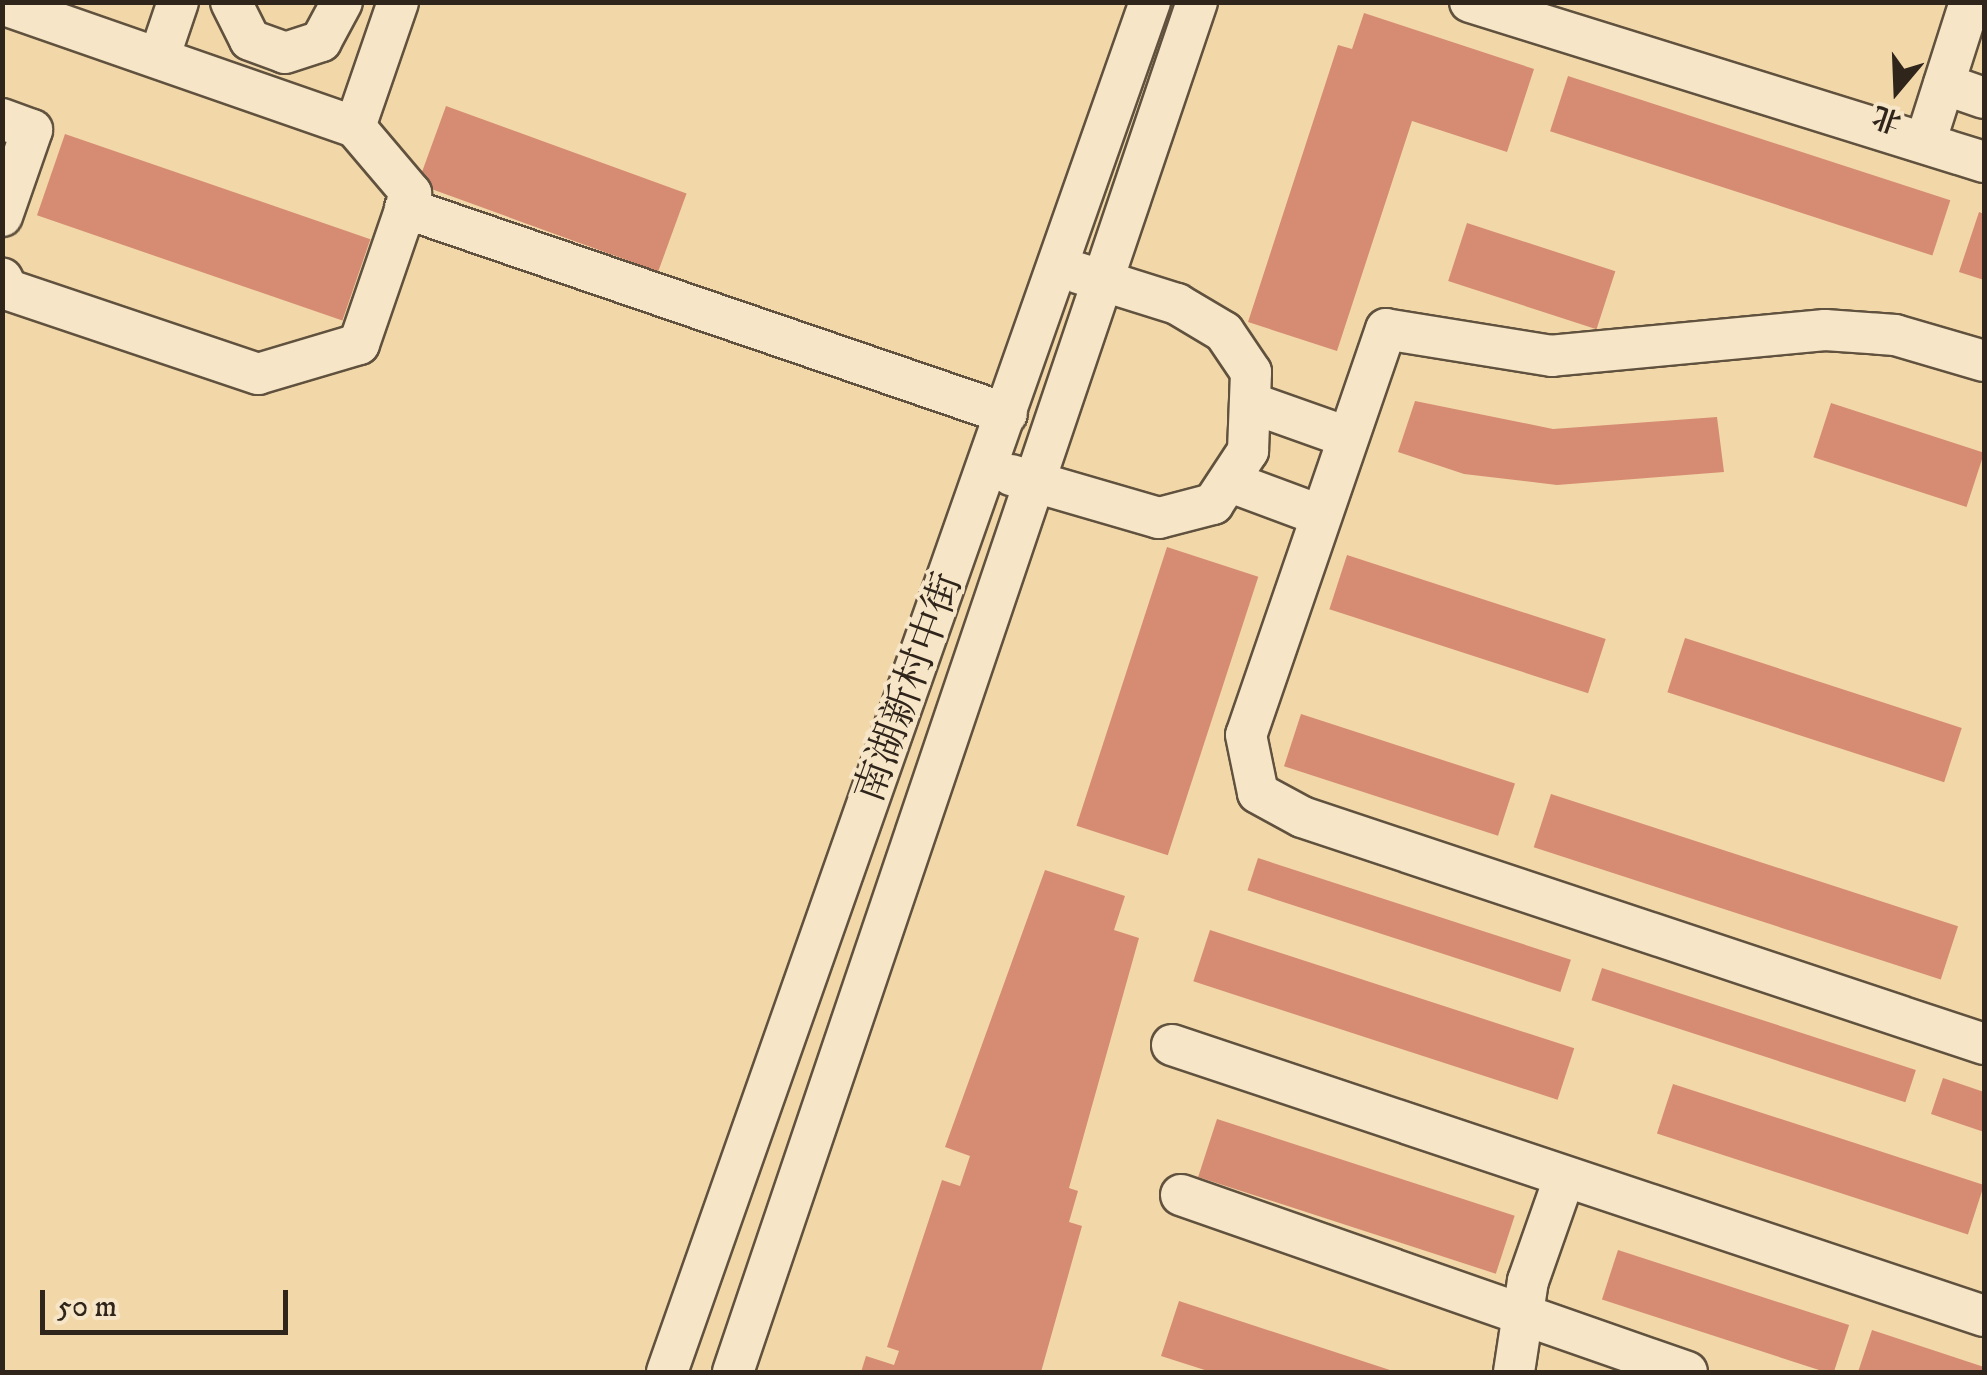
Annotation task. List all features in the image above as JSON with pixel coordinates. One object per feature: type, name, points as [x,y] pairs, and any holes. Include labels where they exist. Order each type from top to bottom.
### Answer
[{"type":"street","points":[[159,58],[178,2]]},
{"type":"street","points":[[231,2],[239,26],[266,49],[321,41],[342,2]]},
{"type":"street","points":[[354,127],[398,2]]},
{"type":"street","name":"南湖新村中街","points":[[667,1372],[1150,2]]},
{"type":"street","name":"南湖新村中街","points":[[734,1372],[1197,2]]},
{"type":"street","points":[[1470,2],[1984,162]]},
{"type":"street","points":[[1925,143],[1970,2]]},
{"type":"street","points":[[2,4],[354,127],[410,193],[359,344],[258,374],[8,290],[2,278]]},
{"type":"street","points":[[251,91],[266,49]]},
{"type":"street","points":[[1944,84],[1984,98]]},
{"type":"street","points":[[2,119],[32,130],[2,216]]},
{"type":"street","points":[[406,208],[1007,414]]},
{"type":"street","points":[[988,467],[1159,518],[1213,504],[1233,483],[1254,404],[1251,372],[1224,332],[1177,304],[1059,267]]},
{"type":"street","points":[[1984,361],[1895,335],[1825,330],[1552,356],[1386,328],[1246,735],[1258,792],[1302,817],[1984,1044]]},
{"type":"street","points":[[1254,404],[1347,438]]},
{"type":"street","points":[[1233,483],[1319,515]]},
{"type":"street","points":[[1172,1045],[1564,1179],[1984,1316]]},
{"type":"street","points":[[1514,1372],[1524,1320],[1564,1179]]},
{"type":"street","points":[[1181,1195],[1472,1292],[1524,1320],[1687,1372]]},
{"type":"building","points":[[1364,13],[1534,69],[1507,152],[1412,121],[1337,351],[1248,322],[1338,45],[1352,49]]},
{"type":"building","points":[[1568,76],[1950,200],[1932,255],[1550,131]]},
{"type":"building","points":[[446,106],[687,194],[658,272],[418,184]]},
{"type":"building","points":[[65,134],[370,239],[342,320],[37,215]]},
{"type":"building","points":[[1979,212],[1984,214],[1984,280],[1959,272]]},
{"type":"building","points":[[1467,223],[1615,271],[1597,329],[1448,281]]},
{"type":"building","points":[[1415,401],[1553,429],[1717,417],[1724,472],[1557,485],[1464,474],[1398,452]]},
{"type":"building","points":[[1831,403],[1984,453],[1967,507],[1813,457]]},
{"type":"building","points":[[1167,547],[1258,577],[1168,855],[1076,826]]},
{"type":"building","points":[[1347,555],[1606,639],[1588,693],[1329,609]]},
{"type":"building","points":[[1685,638],[1962,728],[1944,782],[1667,692]]},
{"type":"building","points":[[1301,714],[1515,784],[1498,836],[1284,766]]},
{"type":"building","points":[[1551,794],[1958,926],[1941,980],[1534,847]]},
{"type":"building","points":[[1258,858],[1571,960],[1560,992],[1247,890]]},
{"type":"building","points":[[1045,870],[1125,896],[1114,930],[1139,938],[1069,1188],[1078,1191],[1069,1222],[1082,1226],[1041,1372],[861,1372],[866,1356],[894,1365],[899,1351],[887,1347],[942,1180],[960,1186],[970,1156],[945,1147]]},
{"type":"building","points":[[1210,930],[1574,1048],[1558,1100],[1193,981]]},
{"type":"building","points":[[1602,968],[1916,1070],[1905,1102],[1591,1000]]},
{"type":"building","points":[[1943,1078],[1984,1092],[1984,1132],[1931,1114]]},
{"type":"building","points":[[1673,1084],[1984,1185],[1968,1235],[1657,1133]]},
{"type":"building","points":[[1217,1119],[1515,1216],[1496,1274],[1198,1177]]},
{"type":"building","points":[[1618,1250],[1849,1325],[1834,1372],[1825,1372],[1602,1299]]},
{"type":"building","points":[[1179,1301],[1396,1372],[1211,1372],[1161,1356]]},
{"type":"building","points":[[1872,1330],[1984,1367],[1984,1372],[1858,1372]]}]
